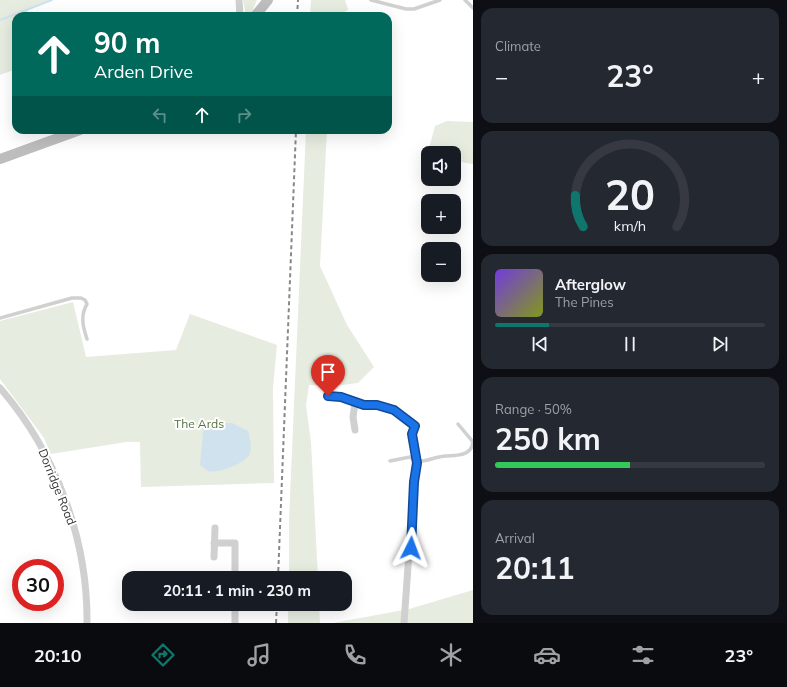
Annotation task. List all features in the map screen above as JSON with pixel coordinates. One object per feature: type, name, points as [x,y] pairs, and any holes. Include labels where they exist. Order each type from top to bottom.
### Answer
[{"type":"street","points":[[239,0],[240,12]]},
{"type":"street","points":[[258,12],[268,0]]},
{"type":"street","points":[[0,159],[69,134]]},
{"type":"street","name":"Dorridge Road","points":[[0,388],[27,423],[43,450],[72,518],[81,560],[87,623]]},
{"type":"street","points":[[328,396],[341,397],[356,403],[394,410],[415,426],[412,434],[416,461],[404,623]]},
{"type":"street","points":[[355,430],[353,417],[356,403]]},
{"type":"street","points":[[214,557],[215,528]]},
{"type":"street","points":[[214,543],[235,543],[235,571]]},
{"type":"street","points":[[235,611],[235,623]]},
{"type":"lane","points":[[371,0],[410,9],[440,0]]},
{"type":"lane","points":[[465,0],[473,8]]},
{"type":"lane","points":[[0,318],[72,298],[81,298],[85,300],[87,304],[84,310],[82,322],[87,339]]},
{"type":"lane","points":[[390,461],[410,457],[416,461],[425,462],[441,456],[462,455],[470,449],[473,442],[458,424]]},
{"type":"green space","points":[[0,0],[52,0],[27,9],[28,12],[12,12],[12,70],[0,75]]},
{"type":"green space","points":[[243,0],[257,0],[252,12],[245,12]]},
{"type":"green space","points":[[311,0],[345,0],[348,10],[344,12],[310,12]]},
{"type":"green space","points":[[447,121],[473,122],[473,164],[461,162],[461,146],[430,146],[435,126]]},
{"type":"green space","points":[[306,134],[327,134],[320,266],[347,325],[374,367],[358,383],[334,386],[309,385],[306,405],[311,442],[318,571],[289,571],[289,520]]},
{"type":"green space","name":"The Ards","points":[[73,302],[86,357],[176,350],[190,314],[277,345],[273,388],[274,483],[141,487],[140,442],[126,442],[51,454],[44,438],[0,379],[0,321]]},
{"type":"green space","points":[[473,590],[473,623],[333,623],[409,609]]},
{"type":"green space","points":[[288,611],[319,611],[320,623],[288,623]]},
{"type":"water","points":[[232,423],[248,431],[251,450],[248,457],[232,467],[218,471],[208,471],[200,465],[203,432],[208,424]]},
{"type":"waterway","points":[[21,12],[52,0]]},
{"type":"waterway","points":[[0,20],[12,15]]},
{"type":"railway","points":[[297,12],[298,0]]},
{"type":"railway","points":[[278,571],[296,134]]},
{"type":"railway","points":[[276,623],[277,611]]},
{"type":"route","points":[[328,396],[341,397],[364,405],[377,405],[394,410],[415,426],[412,434],[417,463],[414,482],[411,548]]}]
